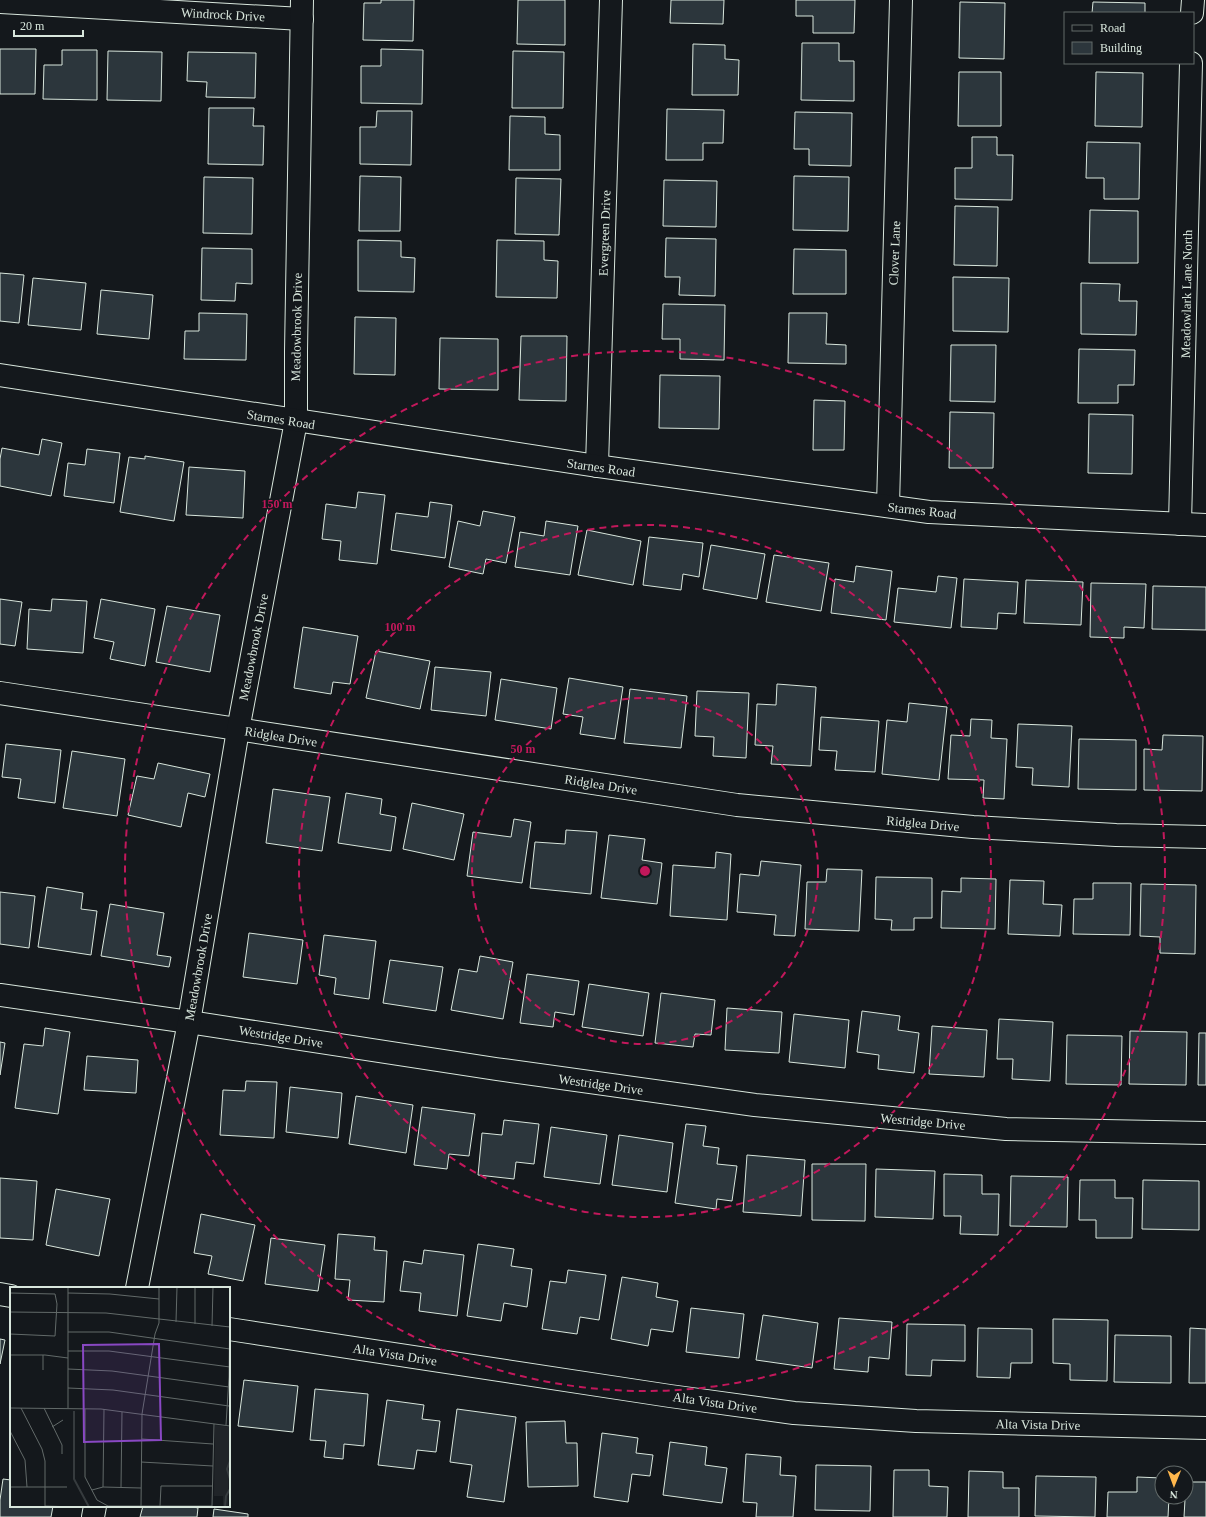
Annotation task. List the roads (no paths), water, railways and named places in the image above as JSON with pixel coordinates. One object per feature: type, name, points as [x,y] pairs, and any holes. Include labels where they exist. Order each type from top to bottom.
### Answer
[{"type":"street","name":"Evergreen Drive","points":[[597,466],[611,0]]},
{"type":"street","name":"Clover Lane","points":[[888,506],[901,0]]},
{"type":"street","points":[[1192,12],[1193,0]]},
{"type":"street","name":"Windrock Drive","points":[[0,2],[302,9]]},
{"type":"street","name":"Meadowbrook Drive","points":[[137,1287],[189,1022],[238,730],[296,421],[302,9]]},
{"type":"street","name":"Meadowlark Lane North","points":[[1180,524],[1191,64]]},
{"type":"street","name":"Starnes Road","points":[[0,375],[597,466],[929,512],[1206,525]]},
{"type":"street","name":"Ridglea Drive","points":[[0,693],[737,805],[973,827],[1116,835],[1206,837]]},
{"type":"street","name":"Westridge Drive","points":[[0,995],[496,1069],[754,1105],[1006,1129],[1206,1133]]},
{"type":"street","points":[[0,1294],[10,1296]]},
{"type":"street","name":"Alta Vista Drive","points":[[230,1329],[670,1396],[794,1413],[916,1421],[1206,1428]]},
{"type":"street","points":[[92,1517],[95,1507]]}]
